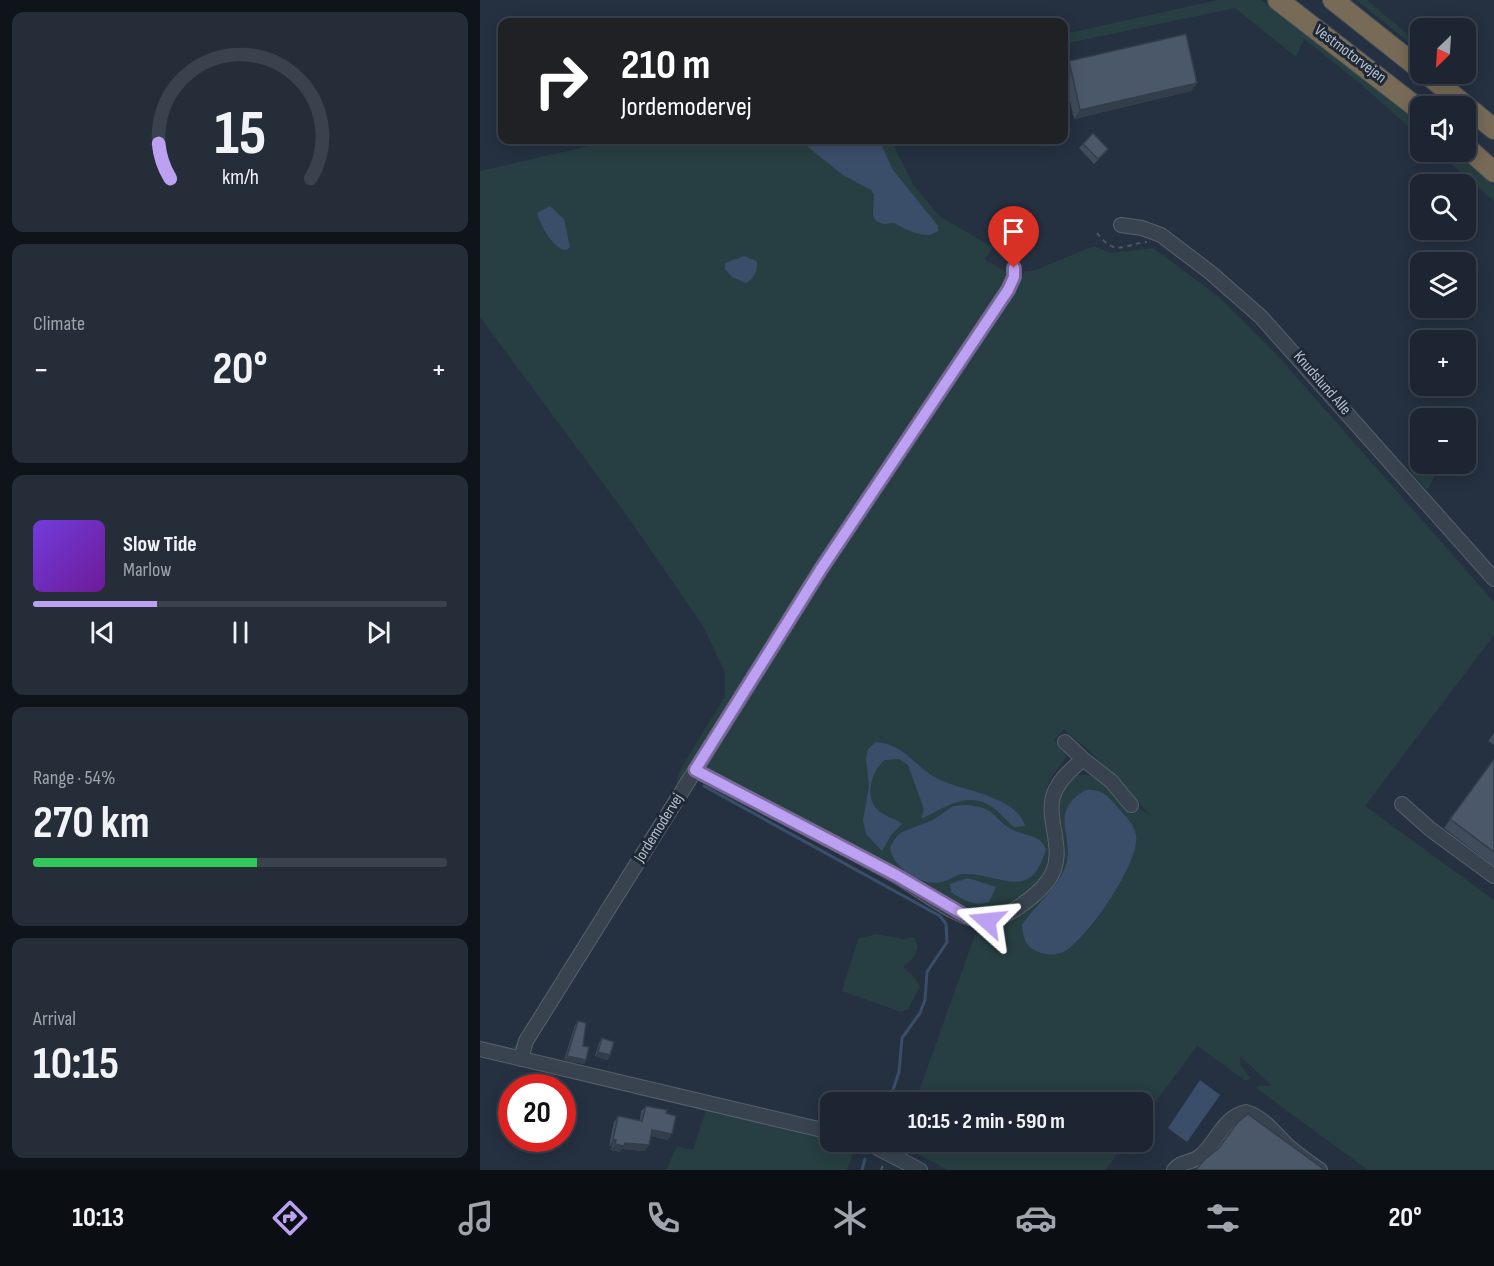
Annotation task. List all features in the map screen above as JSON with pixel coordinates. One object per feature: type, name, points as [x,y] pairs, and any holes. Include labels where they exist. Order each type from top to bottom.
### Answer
[{"type":"highway","name":"Vestmotorvejen","points":[[1278,0],[1410,102]]},
{"type":"highway","name":"Vestmotorvejen","points":[[1333,0],[1410,61]]},
{"type":"highway","points":[[1351,0],[1410,49]]},
{"type":"highway","points":[[1438,84],[1494,129]]},
{"type":"highway","points":[[1454,84],[1494,129]]},
{"type":"highway","points":[[1476,156],[1494,172]]},
{"type":"street","name":"Knudslund Alle","points":[[1121,225],[1142,228],[1161,235],[1211,273],[1261,317],[1494,579]]},
{"type":"street","name":"Jordemodervej","points":[[521,1059],[526,1041],[821,569],[1008,290],[1014,277],[1014,268]]},
{"type":"street","points":[[1065,742],[1111,781],[1131,806]]},
{"type":"street","points":[[695,770],[896,875],[968,917],[987,921],[1013,911],[1047,882],[1058,857],[1053,809],[1054,791],[1065,775],[1083,759]]},
{"type":"street","points":[[1402,804],[1430,829],[1494,876]]},
{"type":"street","points":[[480,1049],[820,1129]]},
{"type":"street","points":[[1174,1170],[1185,1162],[1199,1157],[1232,1118],[1246,1112],[1256,1115],[1274,1129],[1286,1145],[1320,1170]]},
{"type":"street","points":[[885,1152],[916,1168]]},
{"type":"path","points":[[1097,233],[1105,243],[1120,249],[1140,243],[1156,244]]},
{"type":"green space","points":[[1218,0],[1261,0],[1410,116],[1410,128],[1362,85],[1304,39],[1296,57],[1235,8],[1068,43],[1068,33]]},
{"type":"green space","points":[[1356,0],[1367,0],[1410,37],[1410,43]]},
{"type":"green space","points":[[598,144],[893,144],[913,184],[939,216],[992,247],[985,260],[1005,271],[1009,278],[514,1052],[510,1049],[520,1041],[674,797],[679,772],[725,696],[725,672],[703,626],[628,517],[480,317],[480,171]]},
{"type":"green space","points":[[1449,162],[1465,162],[1494,186],[1494,201],[1476,186],[1476,174],[1463,174]]},
{"type":"green space","points":[[1094,246],[1111,253],[1153,248],[1218,296],[1278,356],[1494,602],[1494,635],[1365,806],[1494,900],[1494,1170],[1368,1170],[1256,1088],[1272,1086],[1240,1056],[1241,1065],[1250,1078],[1246,1081],[1197,1046],[1153,1105],[1153,1092],[919,1092],[976,932],[986,936],[990,929],[1028,909],[1056,880],[1063,862],[1057,796],[1070,776],[1100,778],[1112,787],[1130,812],[1135,806],[1150,815],[1095,756],[1064,729],[1054,740],[1066,756],[1047,787],[1047,804],[1054,848],[1051,868],[1034,890],[1010,906],[984,914],[973,915],[704,768],[755,683],[1025,271],[1033,271]]},
{"type":"green space","points":[[1413,474],[1435,474],[1427,490]]},
{"type":"green space","points":[[876,934],[903,939],[914,937],[918,947],[914,957],[903,967],[914,977],[920,987],[908,1009],[901,1012],[842,991],[858,939]]},
{"type":"green space","points":[[707,1107],[820,1135],[820,1152],[854,1152],[847,1170],[666,1170],[677,1146],[693,1150]]},
{"type":"green space","points":[[914,1152],[1118,1152],[1105,1170],[948,1170]]},
{"type":"water","points":[[810,144],[881,144],[893,170],[938,226],[938,231],[927,235],[910,231],[894,223],[883,224],[876,221],[873,215],[874,195],[871,190],[843,175],[808,147]]},
{"type":"water","points":[[550,206],[564,219],[570,247],[566,250],[561,249],[552,241],[544,230],[537,213]]},
{"type":"water","points":[[744,256],[757,261],[755,274],[746,283],[732,277],[725,269],[725,263]]},
{"type":"water","points":[[876,742],[886,743],[902,751],[938,779],[1000,801],[1020,816],[1025,826],[1014,827],[992,807],[973,800],[956,802],[921,819],[924,809],[908,765],[899,759],[885,760],[876,771],[870,793],[875,807],[880,812],[902,824],[891,835],[882,851],[866,834],[863,820],[869,786],[866,759],[868,749]]},
{"type":"water","points":[[1086,790],[1096,790],[1105,794],[1127,818],[1135,831],[1135,847],[1121,881],[1085,933],[1063,952],[1042,953],[1027,944],[1022,925],[1062,874],[1068,855],[1065,816],[1074,798]]},
{"type":"water","points":[[967,805],[984,808],[1011,829],[1040,840],[1046,849],[1032,876],[1023,881],[1013,882],[964,874],[934,883],[917,879],[902,869],[892,855],[890,847],[897,836],[933,820],[953,806]]},
{"type":"water","points":[[968,878],[996,887],[989,902],[974,903],[951,892],[950,884]]},
{"type":"water","points":[[1200,1080],[1220,1095],[1187,1142],[1168,1128]]},
{"type":"building","points":[[1186,34],[1197,83],[1080,110],[1069,61]]},
{"type":"building","points":[[1093,133],[1108,149],[1098,159],[1083,144]]},
{"type":"building","points":[[1494,759],[1494,852],[1450,819]]},
{"type":"building","points":[[578,1021],[586,1023],[583,1046],[589,1047],[586,1060],[567,1056]]},
{"type":"building","points":[[602,1038],[614,1042],[610,1055],[598,1052]]},
{"type":"building","points":[[646,1106],[667,1110],[666,1113],[676,1116],[672,1134],[652,1130],[649,1145],[615,1144],[616,1140],[613,1140],[618,1116],[642,1121]]},
{"type":"building","points":[[1248,1114],[1325,1170],[1196,1170],[1218,1149],[1238,1122]]},
{"type":"waterway","points":[[704,786],[940,916],[946,924],[947,942],[927,972],[925,1000],[920,1013],[902,1038],[899,1072],[892,1092]]},
{"type":"waterway","points":[[862,1170],[865,1159]]},
{"type":"route","points":[[987,921],[968,917],[896,875],[695,770],[821,569],[1008,290],[1014,277],[1014,268]]}]
